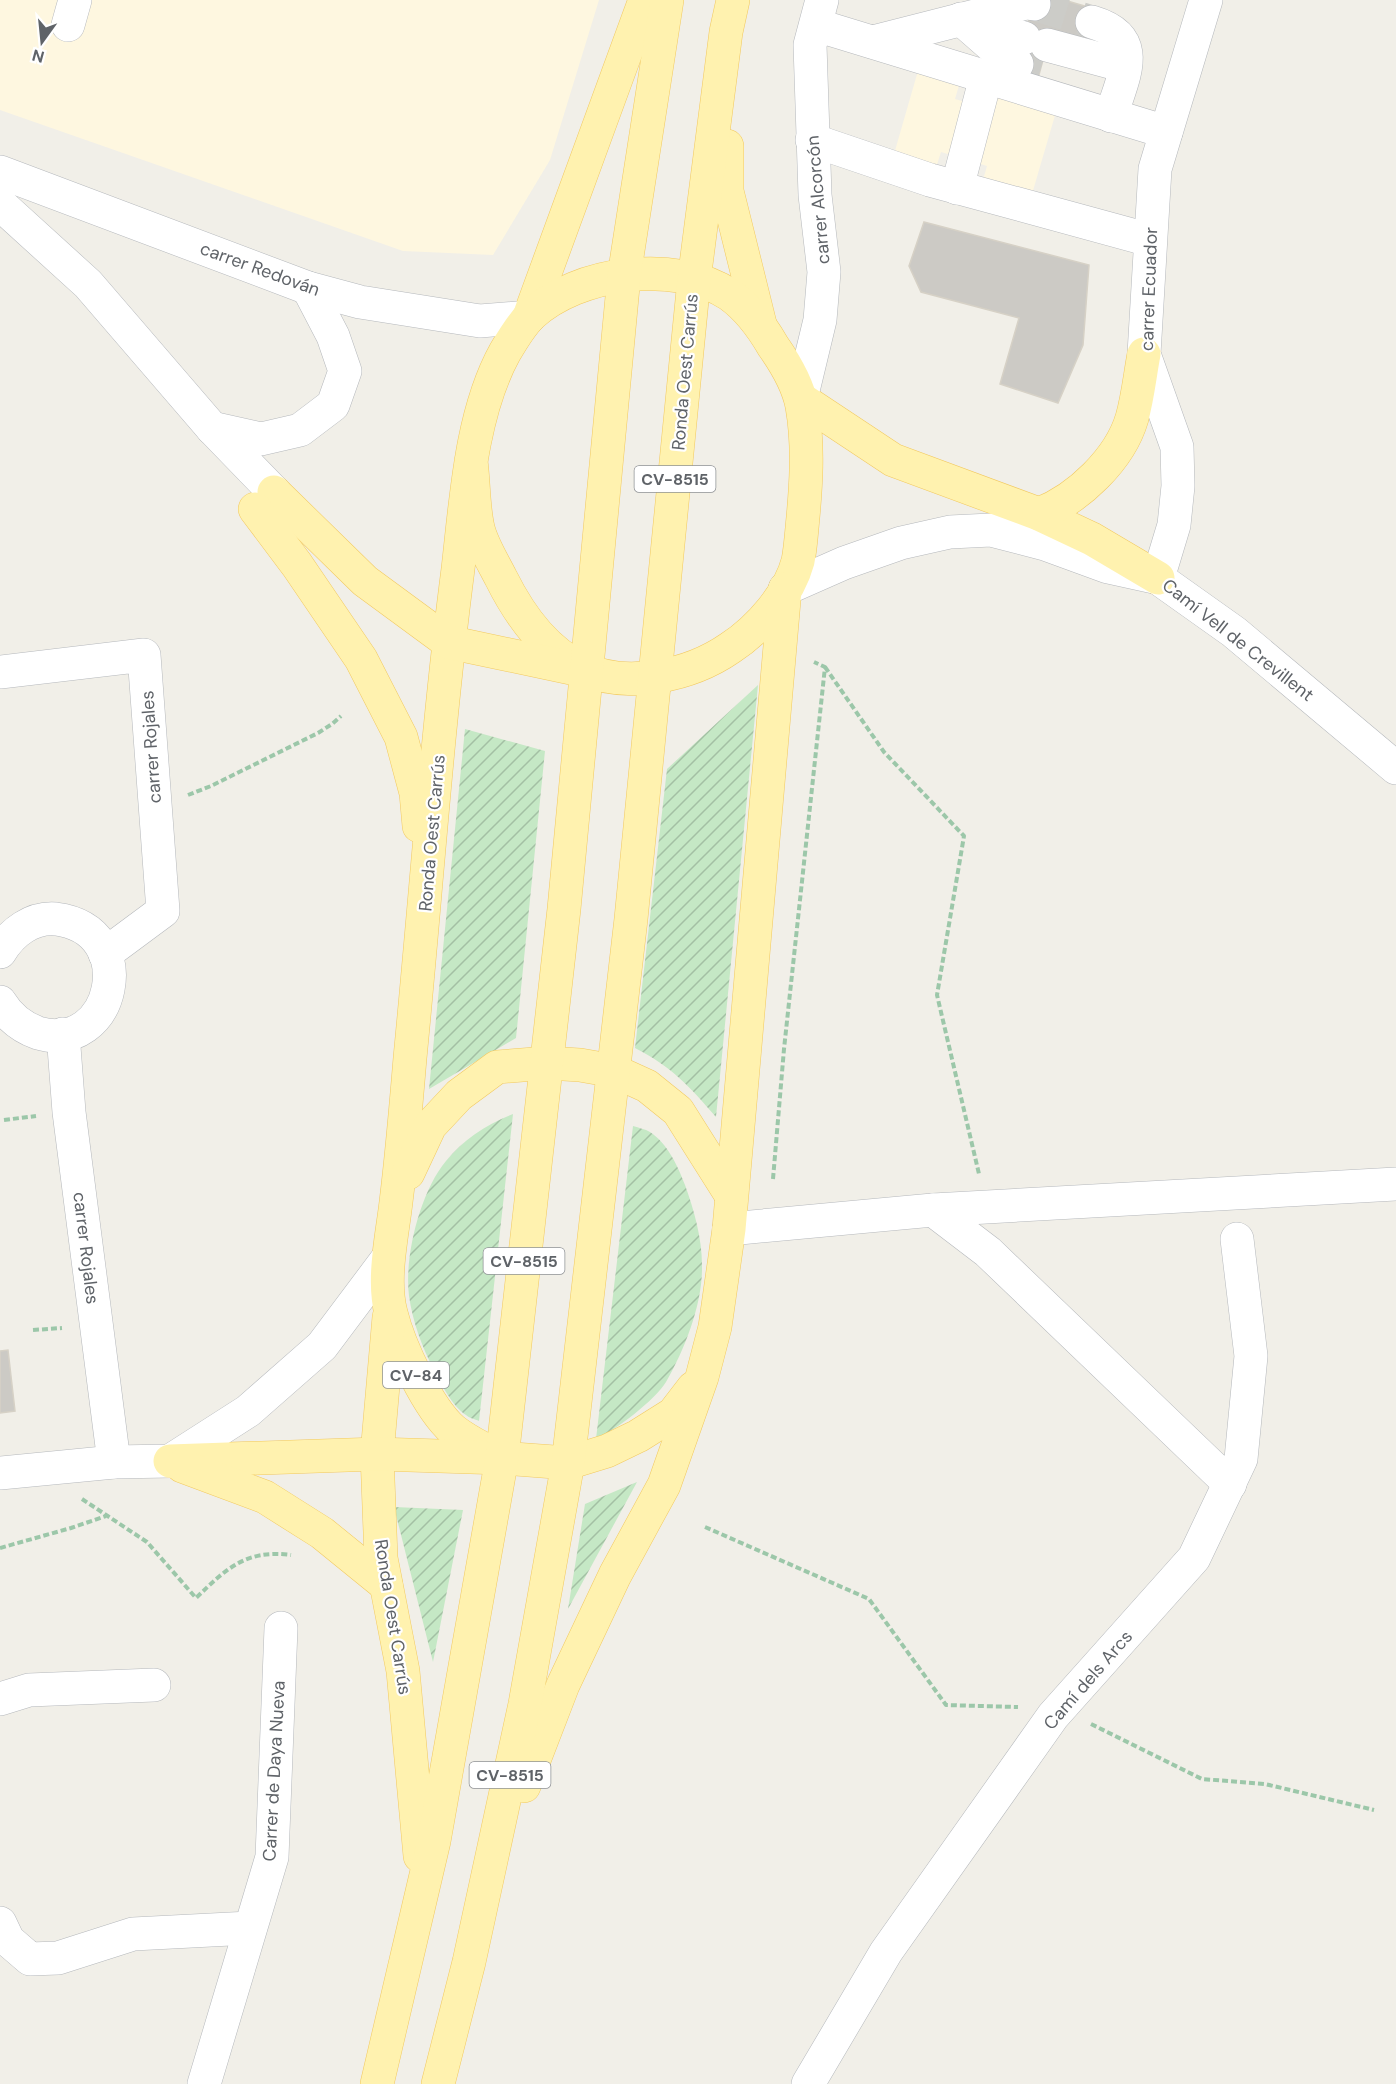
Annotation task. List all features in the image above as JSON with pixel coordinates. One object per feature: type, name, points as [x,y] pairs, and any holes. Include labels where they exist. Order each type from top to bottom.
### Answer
[{"type":"main road","name":"Ronda Oest Carrús","points":[[423,1888],[403,1671],[381,1558],[377,1454],[389,1309],[388,1258],[396,1205],[426,900],[448,642],[471,461],[487,391],[506,351],[529,317],[645,0]]},
{"type":"main road","name":"Ronda Oest Carrús","points":[[377,2084],[434,1841],[502,1458],[547,1064],[624,276],[667,0]]},
{"type":"main road","name":"Ronda Oest Carrús","points":[[438,2084],[488,1878],[525,1704],[568,1463],[614,1071],[694,280],[726,32],[733,0]]},
{"type":"main road","name":"Ronda Oest Carrús","points":[[726,32],[727,190],[761,326]]},
{"type":"main road","name":"Ronda Oest Carrús","points":[[471,461],[479,530],[519,612],[546,642],[567,660],[586,671],[610,676],[655,678],[716,657],[739,643],[774,607],[797,564],[807,473],[801,399],[784,362],[761,326],[731,296],[694,280],[666,274],[624,276],[596,280],[562,294],[529,317]]},
{"type":"main road","points":[[1039,514],[1058,507],[1082,488],[1116,453],[1132,419],[1144,354]]},
{"type":"main road","points":[[801,399],[893,460],[1039,514],[1092,539],[1158,578]]},
{"type":"main road","points":[[265,501],[365,581],[448,642],[586,671]]},
{"type":"main road","points":[[265,501],[297,565],[361,659],[401,737],[416,793],[426,900]]},
{"type":"main road","name":"Ronda Oest Carrús","points":[[488,1878],[563,1685],[615,1575],[664,1485],[702,1377],[715,1327],[729,1229],[785,589]]},
{"type":"main road","name":"Ronda Oest Carrús","points":[[396,1205],[412,1162],[430,1126],[459,1095],[497,1067],[547,1064],[580,1065],[614,1071],[646,1086],[678,1110],[731,1195]]},
{"type":"main road","name":"Ronda Oest Carrús","points":[[389,1309],[424,1392],[449,1427],[469,1442],[502,1458],[568,1463],[607,1451],[638,1436],[673,1413],[702,1377]]},
{"type":"main road","points":[[170,1461],[377,1454],[502,1458]]},
{"type":"main road","points":[[170,1461],[265,1497],[322,1533],[386,1585]]},
{"type":"street","name":"carrer Ecuador","points":[[1158,578],[1174,525],[1178,486],[1176,447],[1144,354],[1155,169],[1206,0]]},
{"type":"street","points":[[873,42],[1026,3],[1034,4]]},
{"type":"street","points":[[819,12],[873,42],[986,77],[1118,92]]},
{"type":"street","name":"carrer Alcorcón","points":[[801,399],[820,320],[824,272],[815,195],[810,45],[819,12]]},
{"type":"street","points":[[961,19],[1009,61],[1032,54],[1118,92],[1166,132]]},
{"type":"street","points":[[1092,22],[1108,27],[1121,38],[1126,51],[1118,92]]},
{"type":"street","points":[[957,188],[986,77]]},
{"type":"street","points":[[812,140],[957,188],[1150,240]]},
{"type":"street","name":"carrer Redován","points":[[0,172],[308,288],[360,303],[480,321],[529,317]]},
{"type":"street","points":[[0,204],[88,284],[212,428],[265,501]]},
{"type":"street","points":[[88,284],[265,501]]},
{"type":"street","points":[[212,428],[261,439],[300,430],[333,405],[345,371],[333,336],[308,288]]},
{"type":"street","name":"Camí Vell de Crevillent","points":[[785,589],[844,563],[902,543],[950,532],[991,530],[1045,544],[1108,567],[1158,578],[1234,632],[1396,768]]},
{"type":"street","name":"carrer Rojales","points":[[0,672],[144,655],[163,911],[105,954]]},
{"type":"street","points":[[0,952],[12,934],[29,924],[49,919],[69,921],[87,930],[101,944],[109,962],[111,982],[106,1001],[95,1017],[81,1028],[63,1034],[45,1035],[27,1029],[12,1019],[0,1002]]},
{"type":"street","name":"carrer Rojales","points":[[63,1034],[69,1112],[114,1462]]},
{"type":"street","points":[[729,1229],[933,1210],[1396,1184]]},
{"type":"street","points":[[933,1210],[988,1252],[1230,1484]]},
{"type":"street","name":"Camí dels Arcs","points":[[808,2084],[886,1952],[1060,1708],[1194,1558],[1241,1459],[1251,1356],[1237,1239]]},
{"type":"street","points":[[0,1473],[114,1462],[170,1461],[248,1411],[322,1346],[388,1258]]},
{"type":"street","name":"Carrer de Daya Nueva","points":[[204,2084],[272,1857],[281,1628]]},
{"type":"street","points":[[0,1699],[29,1690],[154,1685]]},
{"type":"street","points":[[0,1923],[8,1940],[30,1959],[57,1958],[133,1934],[250,1928]]},
{"type":"path","points":[[814,662],[825,667],[884,752],[964,836],[937,994],[981,1184]]},
{"type":"path","points":[[773,1179],[784,1049],[825,667]]},
{"type":"path","points":[[155,806],[211,786],[318,733],[341,716]]},
{"type":"path","points":[[80,1498],[147,1542],[196,1598],[225,1570],[256,1556],[270,1553],[299,1557]]},
{"type":"path","points":[[0,1548],[106,1516]]},
{"type":"path","points":[[705,1527],[869,1599],[946,1705],[1060,1708],[1202,1779],[1265,1784],[1374,1810]]},
{"type":"shaded area","points":[[0,0],[599,0],[550,160],[493,255],[403,251],[0,110]]},
{"type":"shaded area","points":[[924,50],[966,62],[955,99],[993,110],[997,96],[1056,112],[1032,194],[983,180],[987,166],[941,152],[934,174],[892,161]]},
{"type":"green space","points":[[758,685],[716,1117],[679,1078],[659,1062],[635,1048],[667,769]]},
{"type":"green space","points":[[465,729],[545,751],[516,1038],[429,1089]]},
{"type":"green space","points":[[513,1114],[479,1421],[467,1416],[452,1401],[426,1353],[409,1296],[409,1263],[422,1207],[437,1174],[446,1161],[468,1140],[485,1128]]},
{"type":"green space","points":[[633,1126],[648,1131],[656,1137],[667,1149],[679,1170],[699,1234],[702,1280],[692,1325],[666,1382],[634,1414],[596,1439]]},
{"type":"green space","points":[[637,1482],[568,1609],[585,1504]]},
{"type":"green space","points":[[394,1507],[463,1510],[433,1662]]},
{"type":"building","points":[[1035,0],[1064,0],[1095,9],[1085,44],[1050,34],[1037,82],[1013,75]]},
{"type":"building","points":[[924,222],[1089,265],[1083,345],[1058,403],[1000,384],[1019,318],[921,292],[909,266]]},
{"type":"building","points":[[8,1350],[15,1411],[0,1413],[0,1351]]},
{"type":"tunnel","points":[[1034,4],[1092,22]]},
{"type":"tunnel","points":[[1017,64],[1040,71]]}]
